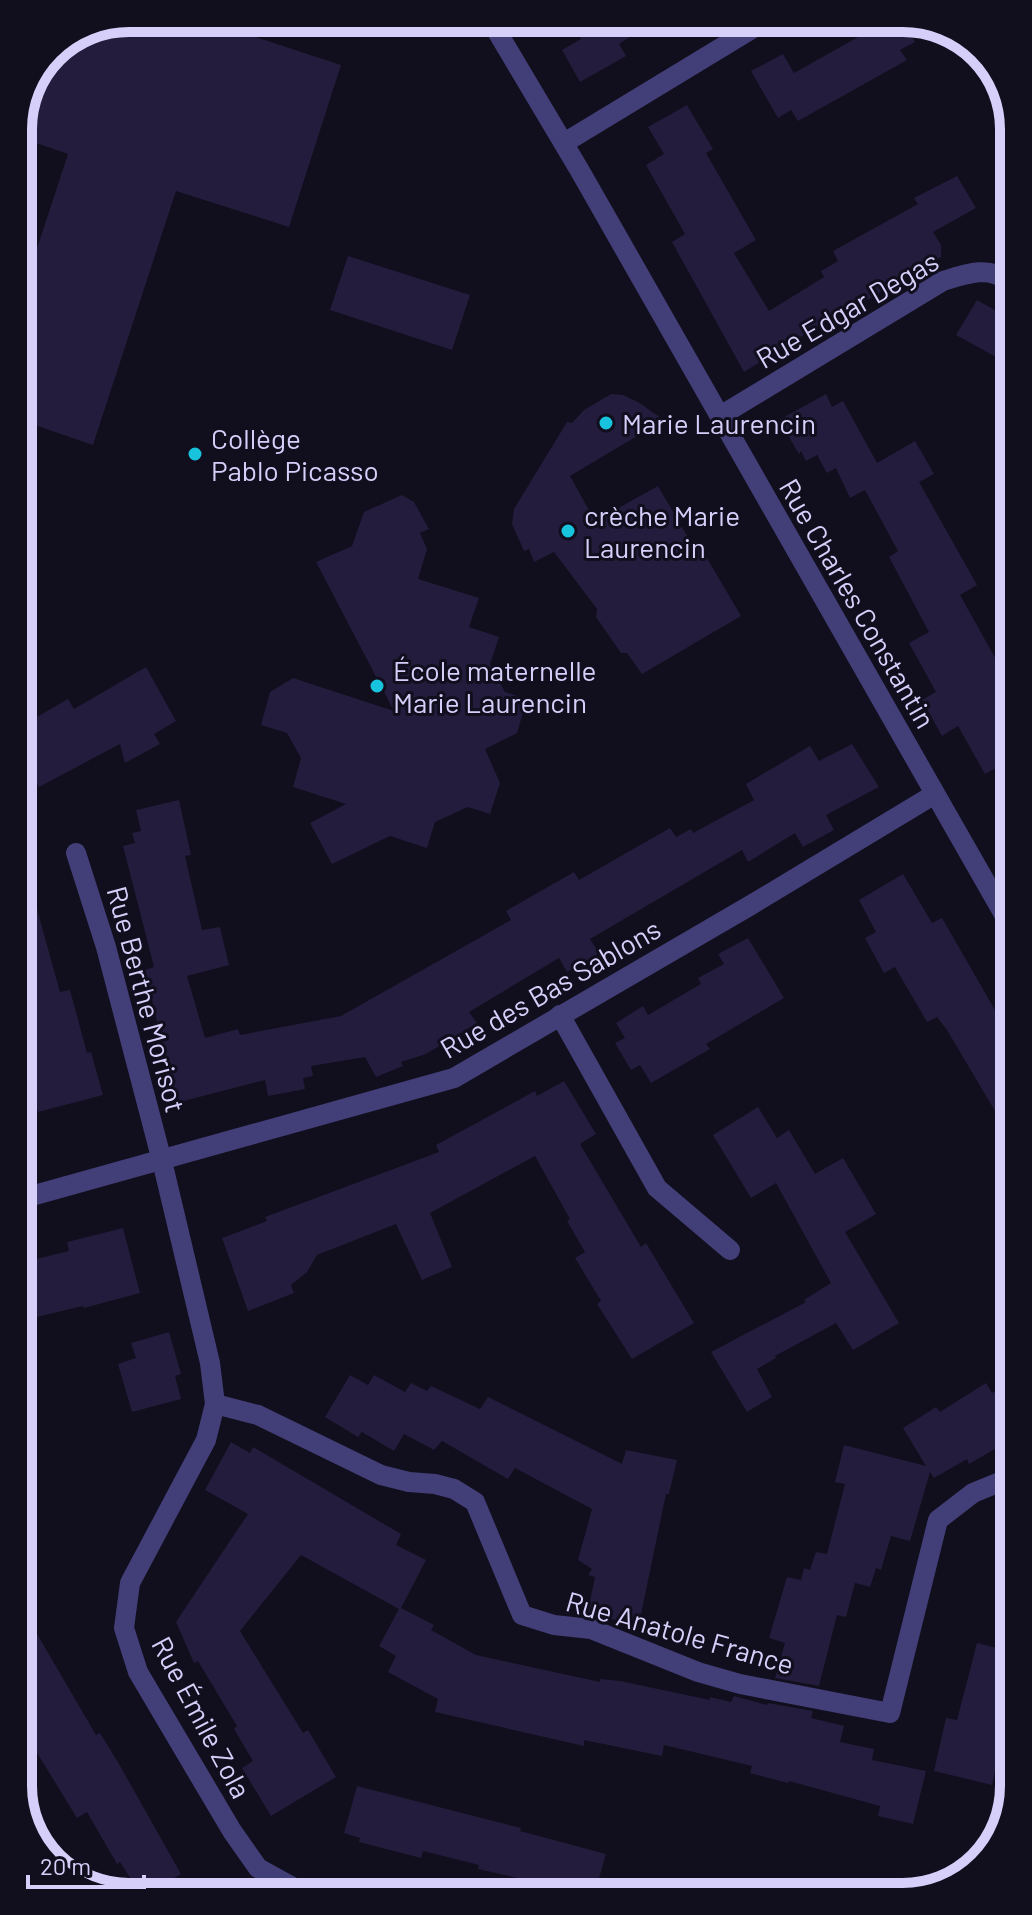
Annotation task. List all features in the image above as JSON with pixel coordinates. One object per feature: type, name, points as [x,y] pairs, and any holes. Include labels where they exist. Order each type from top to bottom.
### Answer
[{"type":"street","name":"Rue Charles Constantin","points":[[497,32],[564,143],[1000,908]]},
{"type":"street","points":[[564,143],[747,32]]},
{"type":"street","name":"Rue Edgar Degas","points":[[720,416],[943,281],[974,271],[1000,276]]},
{"type":"street","name":"Rue des Bas Sablons","points":[[32,1196],[454,1078],[935,794]]},
{"type":"street","name":"Rue Berthe Morisot","points":[[76,853],[106,947],[162,1161]]},
{"type":"street","points":[[560,1015],[657,1188],[730,1250]]},
{"type":"street","name":"Rue Émile Zola","points":[[162,1161],[210,1363],[215,1404],[206,1440],[130,1583],[124,1628],[138,1672],[232,1831],[258,1868],[285,1883]]},
{"type":"street","name":"Rue Anatole France","points":[[215,1404],[258,1415],[381,1475],[454,1489],[475,1502],[522,1615],[554,1625],[591,1629],[698,1672],[740,1684],[890,1713],[938,1520],[973,1493],[1000,1482]]},
{"type":"building","points":[[129,32],[240,32],[341,65],[289,227],[176,191],[93,445],[32,424],[32,263],[68,154],[32,142],[35,104],[52,70],[65,56],[98,37]]},
{"type":"building","points":[[577,32],[637,32],[619,44],[626,56],[580,82],[562,50],[581,39]]},
{"type":"building","points":[[867,32],[910,32],[915,42],[900,50],[907,60],[798,121],[791,110],[778,118],[751,71],[783,54],[794,73]]},
{"type":"building","points":[[687,105],[713,149],[706,153],[756,240],[734,253],[769,311],[824,277],[821,271],[838,261],[833,251],[918,204],[914,198],[957,176],[976,208],[933,232],[941,245],[941,257],[862,303],[860,300],[744,372],[672,242],[685,234],[646,165],[664,154],[648,127]]},
{"type":"building","points":[[348,256],[470,295],[452,350],[330,310]]},
{"type":"building","points":[[977,300],[1000,313],[1000,359],[956,335]]},
{"type":"building","name":"crèche Marie Laurencin","points":[[611,394],[623,395],[638,402],[664,420],[570,476],[595,521],[658,486],[693,546],[701,548],[741,616],[642,674],[627,653],[621,653],[596,617],[597,609],[554,552],[534,562],[529,549],[524,551],[512,524],[514,509],[567,422],[572,423],[584,410]]},
{"type":"building","points":[[826,394],[832,407],[843,401],[877,463],[915,441],[934,474],[919,482],[977,585],[960,595],[1000,667],[1000,766],[985,774],[958,726],[942,736],[922,700],[936,692],[909,643],[929,632],[889,557],[898,551],[865,490],[850,498],[836,468],[827,473],[817,455],[806,461],[779,420]]},
{"type":"building","points":[[402,495],[414,502],[429,529],[420,533],[427,549],[418,579],[479,598],[469,627],[499,637],[490,664],[505,692],[527,699],[517,733],[485,749],[500,783],[490,814],[468,807],[435,822],[427,848],[390,836],[332,864],[310,823],[346,804],[293,787],[301,758],[287,733],[261,725],[270,692],[293,678],[394,711],[316,562],[352,546],[364,512]]},
{"type":"building","points":[[146,667],[176,721],[154,734],[160,744],[125,763],[120,744],[39,787],[32,775],[32,720],[68,699],[74,709]]},
{"type":"building","points":[[852,744],[879,787],[826,815],[834,830],[803,847],[795,833],[748,862],[742,850],[590,939],[599,953],[567,972],[559,958],[469,1012],[477,1023],[426,1054],[401,1062],[403,1066],[376,1077],[365,1057],[311,1066],[313,1076],[303,1078],[305,1089],[268,1096],[265,1080],[176,1103],[145,970],[154,967],[123,846],[135,843],[132,833],[141,831],[136,810],[179,800],[191,855],[185,856],[202,930],[220,927],[229,965],[187,976],[205,1038],[238,1029],[240,1035],[341,1016],[511,920],[506,911],[574,872],[579,880],[670,828],[676,837],[691,829],[693,833],[754,800],[746,784],[810,746],[819,761]]},
{"type":"building","points":[[903,874],[932,923],[942,918],[1000,1019],[1000,1119],[937,1017],[927,1022],[895,967],[884,973],[865,938],[876,932],[859,900]]},
{"type":"building","points":[[32,891],[60,992],[70,990],[87,1053],[91,1052],[103,1095],[38,1112],[32,1090]]},
{"type":"building","points":[[748,938],[784,998],[706,1044],[710,1049],[651,1083],[640,1065],[631,1070],[615,1043],[625,1038],[616,1023],[643,1006],[648,1015],[701,984],[698,978],[724,964],[718,954]]},
{"type":"building","points":[[564,1081],[596,1134],[580,1144],[641,1247],[646,1243],[694,1323],[632,1359],[597,1304],[601,1301],[575,1258],[585,1252],[535,1156],[430,1213],[452,1267],[422,1280],[396,1224],[317,1255],[307,1272],[291,1285],[294,1293],[248,1311],[222,1238],[267,1221],[265,1217],[439,1152],[436,1145],[535,1091],[537,1096]]},
{"type":"building","points":[[758,1107],[777,1138],[789,1130],[815,1174],[843,1158],[876,1214],[845,1232],[899,1323],[853,1350],[836,1323],[775,1356],[757,1369],[772,1397],[747,1412],[711,1352],[806,1302],[804,1300],[831,1283],[776,1183],[751,1198],[713,1135]]},
{"type":"building","points":[[123,1228],[140,1293],[32,1318],[32,1260],[69,1251],[67,1242]]},
{"type":"building","points":[[169,1332],[181,1374],[175,1376],[181,1399],[132,1412],[118,1364],[136,1358],[131,1343]]},
{"type":"building","points":[[350,1375],[368,1385],[374,1375],[405,1392],[411,1383],[427,1391],[431,1386],[480,1409],[488,1397],[622,1464],[626,1450],[677,1460],[669,1494],[666,1494],[639,1624],[587,1615],[595,1577],[588,1575],[592,1569],[578,1560],[592,1509],[515,1468],[508,1479],[442,1441],[434,1450],[404,1434],[394,1451],[362,1432],[358,1437],[325,1417]]},
{"type":"building","points":[[986,1383],[992,1393],[1000,1388],[1000,1446],[969,1464],[967,1459],[934,1478],[930,1472],[910,1541],[891,1536],[881,1570],[876,1568],[870,1587],[855,1583],[846,1617],[837,1615],[819,1686],[775,1678],[785,1643],[769,1638],[787,1577],[801,1580],[804,1568],[810,1570],[816,1552],[827,1554],[845,1484],[835,1482],[844,1445],[926,1466],[903,1428],[936,1407],[940,1412]]},
{"type":"building","points":[[231,1442],[250,1453],[253,1447],[401,1534],[396,1545],[426,1560],[401,1608],[434,1625],[431,1630],[476,1655],[600,1682],[600,1679],[620,1681],[710,1700],[710,1697],[731,1702],[734,1696],[767,1705],[813,1711],[811,1718],[844,1726],[840,1742],[874,1749],[872,1760],[926,1771],[913,1824],[878,1816],[880,1806],[750,1773],[752,1766],[664,1745],[662,1756],[584,1740],[584,1746],[435,1712],[438,1699],[388,1672],[396,1656],[379,1646],[399,1609],[301,1555],[240,1631],[303,1733],[308,1730],[336,1777],[271,1816],[242,1768],[253,1761],[234,1729],[237,1726],[198,1661],[194,1663],[176,1622],[248,1514],[205,1490]]},
{"type":"building","points":[[32,1625],[96,1735],[100,1733],[119,1764],[181,1874],[166,1883],[133,1883],[120,1862],[117,1864],[87,1812],[77,1818],[32,1745]]},
{"type":"building","points":[[977,1643],[1000,1649],[1000,1749],[992,1785],[934,1771],[946,1718],[957,1720]]},
{"type":"building","points":[[357,1786],[521,1828],[520,1831],[606,1854],[598,1883],[540,1883],[478,1869],[479,1865],[423,1851],[421,1858],[359,1842],[360,1838],[344,1833]]},
{"type":"place","name":"Marie Laurencin","points":[[606,423]]},
{"type":"place","name":"Collège Pablo Picasso","points":[[195,454]]},
{"type":"place","name":"crèche Marie Laurencin","points":[[568,531]]},
{"type":"place","name":"École maternelle Marie Laurencin","points":[[377,686]]}]
